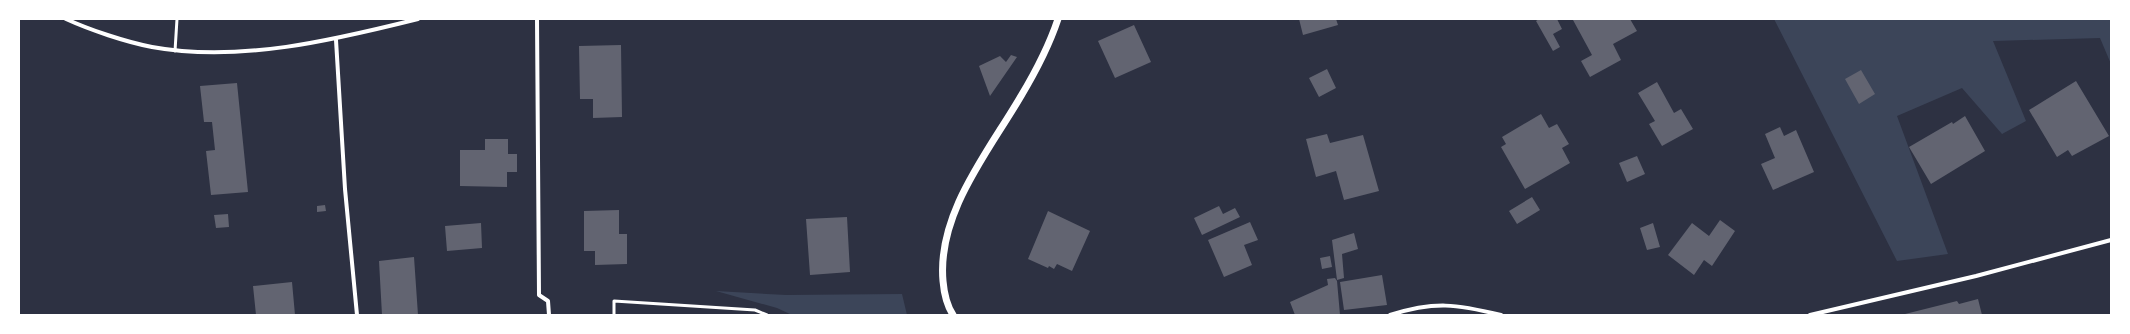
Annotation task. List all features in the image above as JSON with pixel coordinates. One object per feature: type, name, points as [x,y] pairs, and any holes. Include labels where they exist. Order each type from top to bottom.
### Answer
[{"type":"street","points":[[66,19],[81,26],[150,47],[175,51],[226,53],[336,40],[418,19]]},
{"type":"street","points":[[537,19],[539,295],[548,301],[549,315]]},
{"type":"street","points":[[953,315],[945,297],[941,261],[945,240],[953,214],[986,153],[1044,56],[1058,19]]},
{"type":"street","points":[[336,40],[345,189],[357,315]]},
{"type":"street","points":[[1810,315],[1976,276],[2111,240]]},
{"type":"street","points":[[1390,315],[1415,308],[1441,304],[1501,315]]},
{"type":"lane","points":[[175,51],[177,19]]},
{"type":"lane","points":[[614,315],[614,301],[755,310],[767,315]]},
{"type":"shaded area","points":[[1774,19],[2111,19],[2111,64],[2100,38],[1993,41],[2026,121],[2002,134],[1962,88],[1897,116],[1948,254],[1897,261]]},
{"type":"shaded area","points":[[716,291],[786,295],[902,294],[907,315],[792,315],[777,308]]},
{"type":"building","points":[[1299,19],[1336,19],[1338,25],[1303,35]]},
{"type":"building","points":[[1539,19],[1557,19],[1562,29],[1553,34],[1560,47],[1553,51],[1536,21]]},
{"type":"building","points":[[1630,19],[1637,31],[1613,44],[1621,60],[1590,77],[1581,61],[1592,55],[1573,20]]},
{"type":"building","points":[[1134,25],[1151,62],[1115,78],[1098,41]]},
{"type":"building","points":[[621,45],[622,117],[593,118],[593,99],[580,99],[579,46]]},
{"type":"building","points":[[1011,55],[1017,57],[990,96],[979,66],[1000,56],[1006,62]]},
{"type":"building","points":[[1327,69],[1336,88],[1319,97],[1309,78]]},
{"type":"building","points":[[1861,70],[1875,94],[1859,104],[1845,79]]},
{"type":"building","points":[[2076,81],[2109,136],[2072,156],[2068,150],[2057,157],[2029,110]]},
{"type":"building","points":[[1657,82],[1674,113],[1681,109],[1693,129],[1662,146],[1649,124],[1655,121],[1638,93]]},
{"type":"building","points":[[237,83],[248,192],[211,195],[206,151],[215,150],[212,122],[204,122],[200,86]]},
{"type":"building","points":[[1541,114],[1549,128],[1557,124],[1569,144],[1562,148],[1570,163],[1525,189],[1501,147],[1506,144],[1502,137]]},
{"type":"building","points":[[1965,116],[1985,151],[1931,184],[1909,147]]},
{"type":"building","points":[[1780,127],[1784,136],[1796,130],[1814,172],[1773,190],[1761,164],[1775,158],[1765,134]]},
{"type":"building","points":[[1327,134],[1330,143],[1363,135],[1379,191],[1344,200],[1336,171],[1316,177],[1306,139]]},
{"type":"building","points":[[485,139],[508,139],[508,154],[517,154],[517,172],[507,172],[507,187],[460,186],[460,150],[485,150]]},
{"type":"building","points":[[1637,156],[1645,174],[1627,182],[1619,163]]},
{"type":"building","points":[[1532,197],[1540,210],[1517,224],[1509,211]]},
{"type":"building","points":[[325,205],[326,211],[317,212],[317,206]]},
{"type":"building","points":[[1219,206],[1223,214],[1235,208],[1240,217],[1202,235],[1194,218]]},
{"type":"building","points":[[619,210],[619,234],[627,234],[627,264],[595,265],[595,251],[584,251],[584,211]]},
{"type":"building","points":[[1048,211],[1090,231],[1072,271],[1057,264],[1054,269],[1049,266],[1048,268],[1028,259]]},
{"type":"building","points":[[228,214],[229,227],[216,228],[214,215]]},
{"type":"building","points":[[847,217],[850,272],[810,275],[806,219]]},
{"type":"building","points":[[1720,220],[1735,231],[1712,266],[1704,260],[1694,275],[1668,255],[1692,223],[1709,236]]},
{"type":"building","points":[[1250,222],[1258,240],[1244,245],[1252,265],[1224,277],[1208,240]]},
{"type":"building","points":[[481,223],[482,248],[447,251],[445,226]]},
{"type":"building","points":[[1653,223],[1660,247],[1647,250],[1640,228]]},
{"type":"building","points":[[1354,233],[1358,249],[1342,254],[1344,278],[1337,280],[1332,240]]},
{"type":"building","points":[[1330,256],[1332,267],[1322,269],[1320,258]]},
{"type":"building","points":[[414,257],[418,315],[382,315],[379,261]]},
{"type":"building","points":[[1382,275],[1387,305],[1344,310],[1340,282]]},
{"type":"building","points":[[1335,278],[1337,281],[1340,315],[1295,315],[1290,302],[1328,285],[1327,279]]},
{"type":"building","points":[[292,282],[295,315],[256,315],[253,286]]},
{"type":"building","points":[[1978,299],[1982,315],[1901,315],[1957,301],[1959,304]]}]
